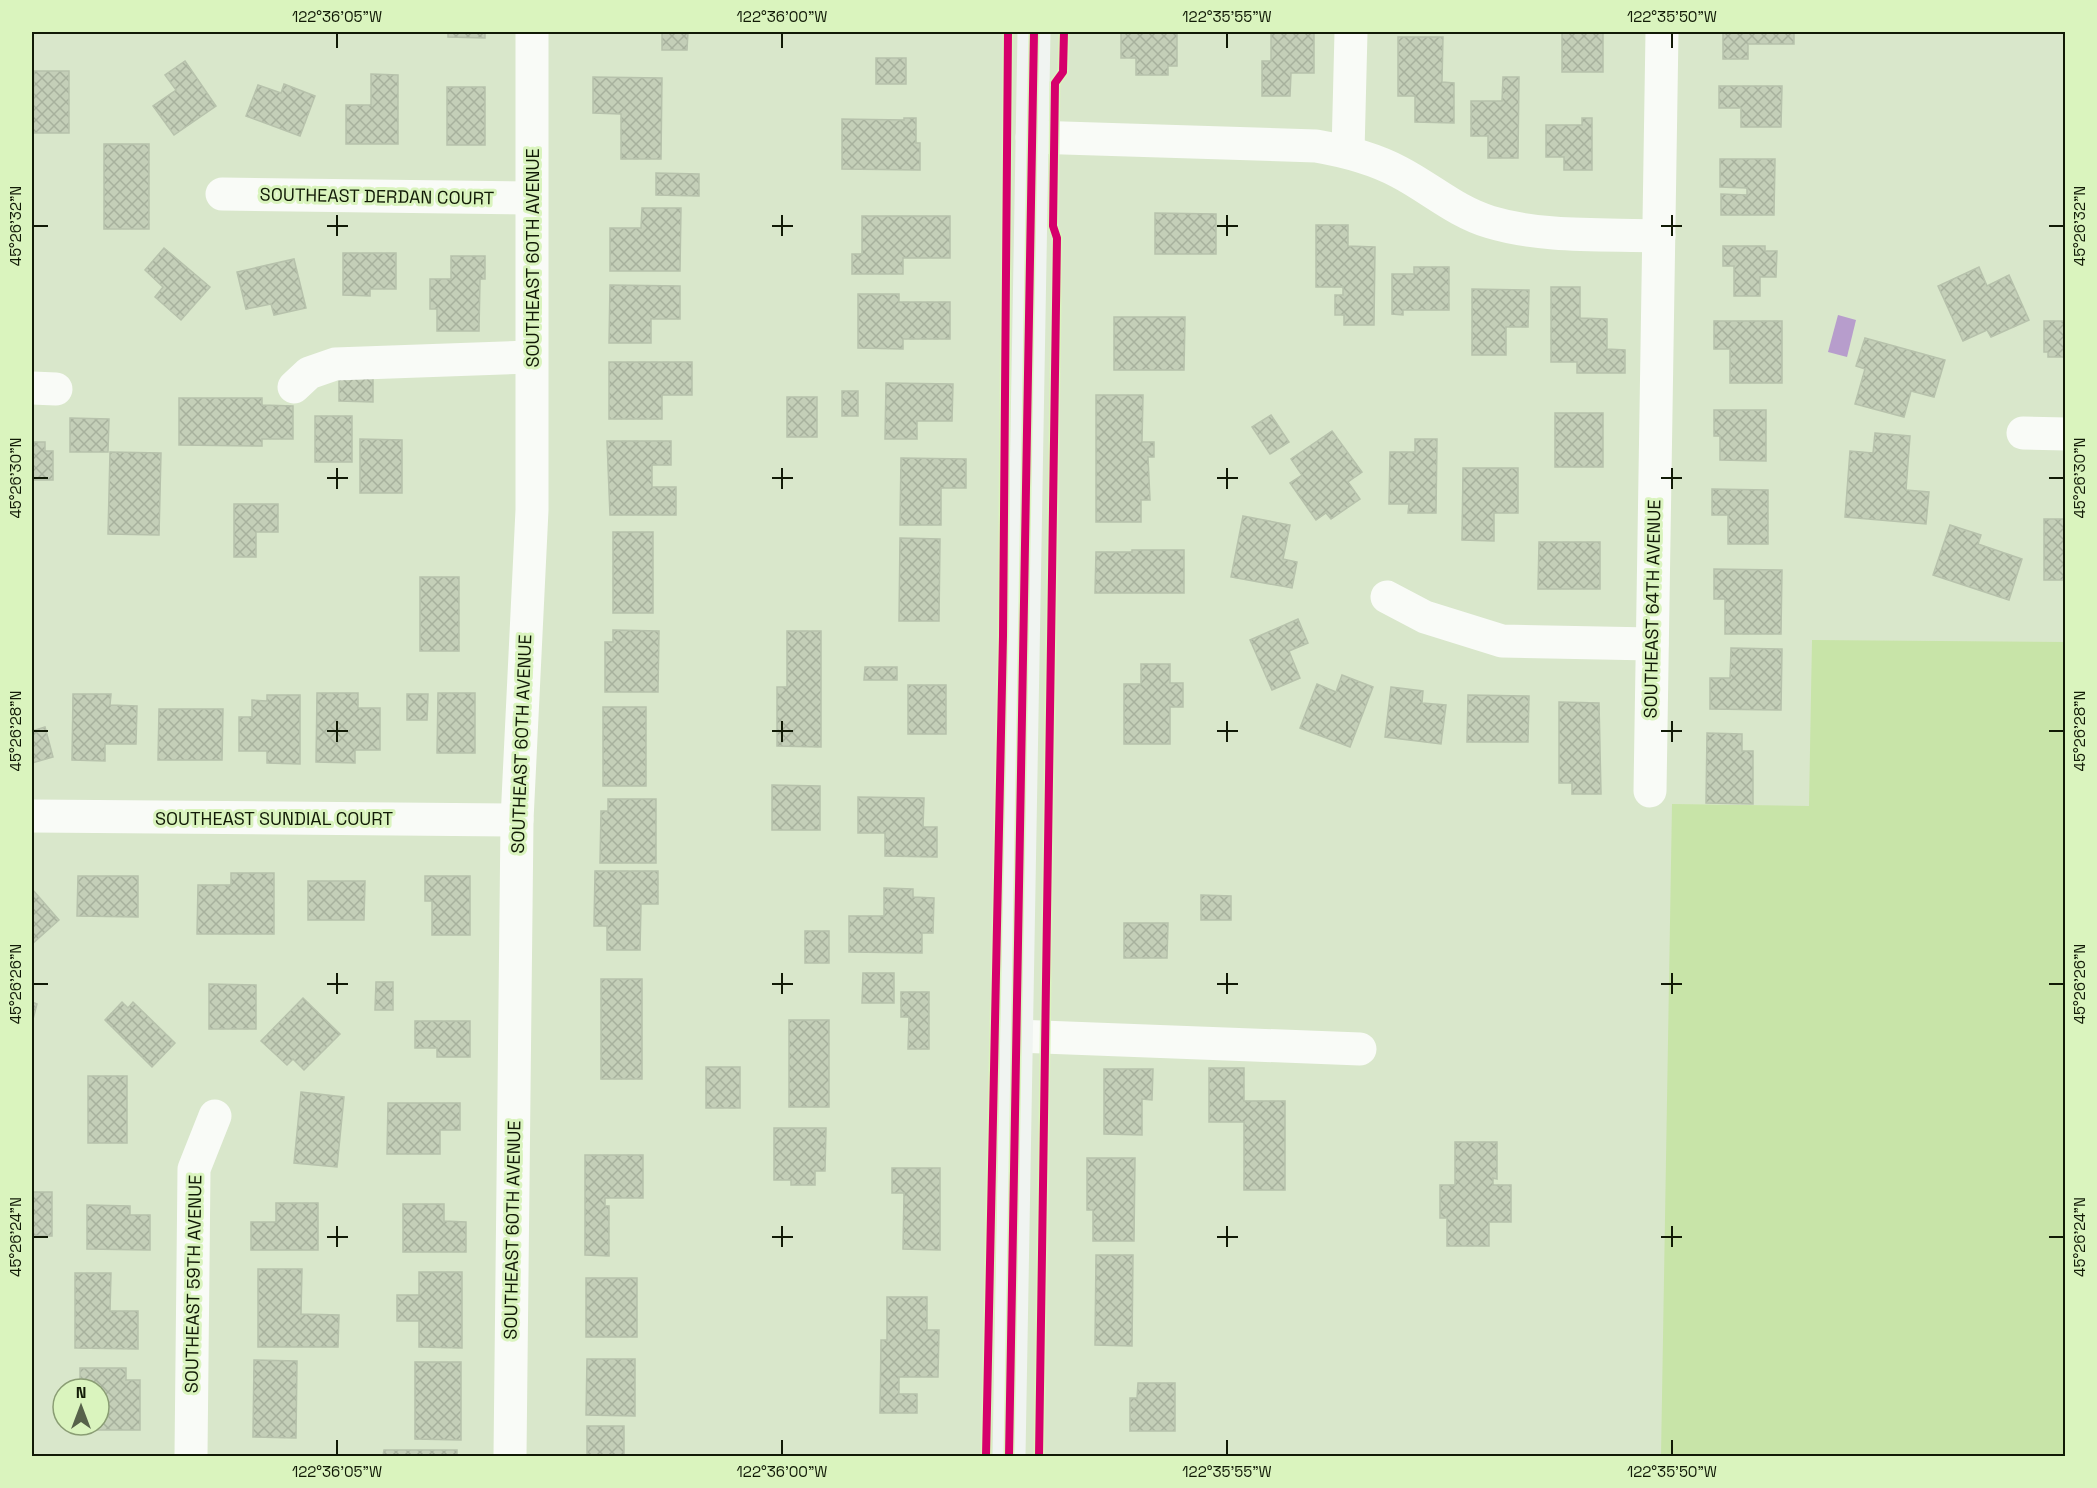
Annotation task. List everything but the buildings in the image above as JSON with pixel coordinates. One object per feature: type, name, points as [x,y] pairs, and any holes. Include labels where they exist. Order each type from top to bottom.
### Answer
[{"type":"main road","points":[[1009,1456],[1034,32]]},
{"type":"street","name":"SOUTHEAST 60TH AVENUE","points":[[510,1456],[517,819],[532,510],[532,32]]},
{"type":"street","points":[[1348,152],[1351,32]]},
{"type":"street","name":"SOUTHEAST 64TH AVENUE","points":[[1650,791],[1662,32]]},
{"type":"street","points":[[1032,137],[1288,143],[1348,152],[1398,171],[1460,211],[1490,222],[1522,230],[1659,236]]},
{"type":"street","name":"SOUTHEAST DERDAN COURT","points":[[222,194],[531,198]]},
{"type":"street","points":[[294,387],[309,373],[334,364],[531,357]]},
{"type":"street","points":[[2023,433],[2066,434]]},
{"type":"street","points":[[1387,597],[1425,617],[1466,632],[1502,641],[1652,644]]},
{"type":"street","name":"SOUTHEAST SUNDIAL COURT","points":[[32,816],[517,819]]},
{"type":"street","points":[[1016,1036],[1360,1049]]},
{"type":"street","name":"SOUTHEAST 59TH AVENUE","points":[[191,1456],[194,1169],[215,1116]]},
{"type":"green space","points":[[1812,640],[2065,642],[2065,1456],[1661,1456],[1672,804],[1809,806]]},
{"type":"shaded area","points":[[1838,315],[1856,320],[1847,357],[1828,352]]},
{"type":"cycle path","points":[[986,1456],[1003,636],[1008,32]]},
{"type":"cycle path","points":[[1009,1456],[1034,32]]},
{"type":"cycle path","points":[[1039,1456],[1057,238],[1053,226],[1055,83],[1063,72],[1064,32]]}]
